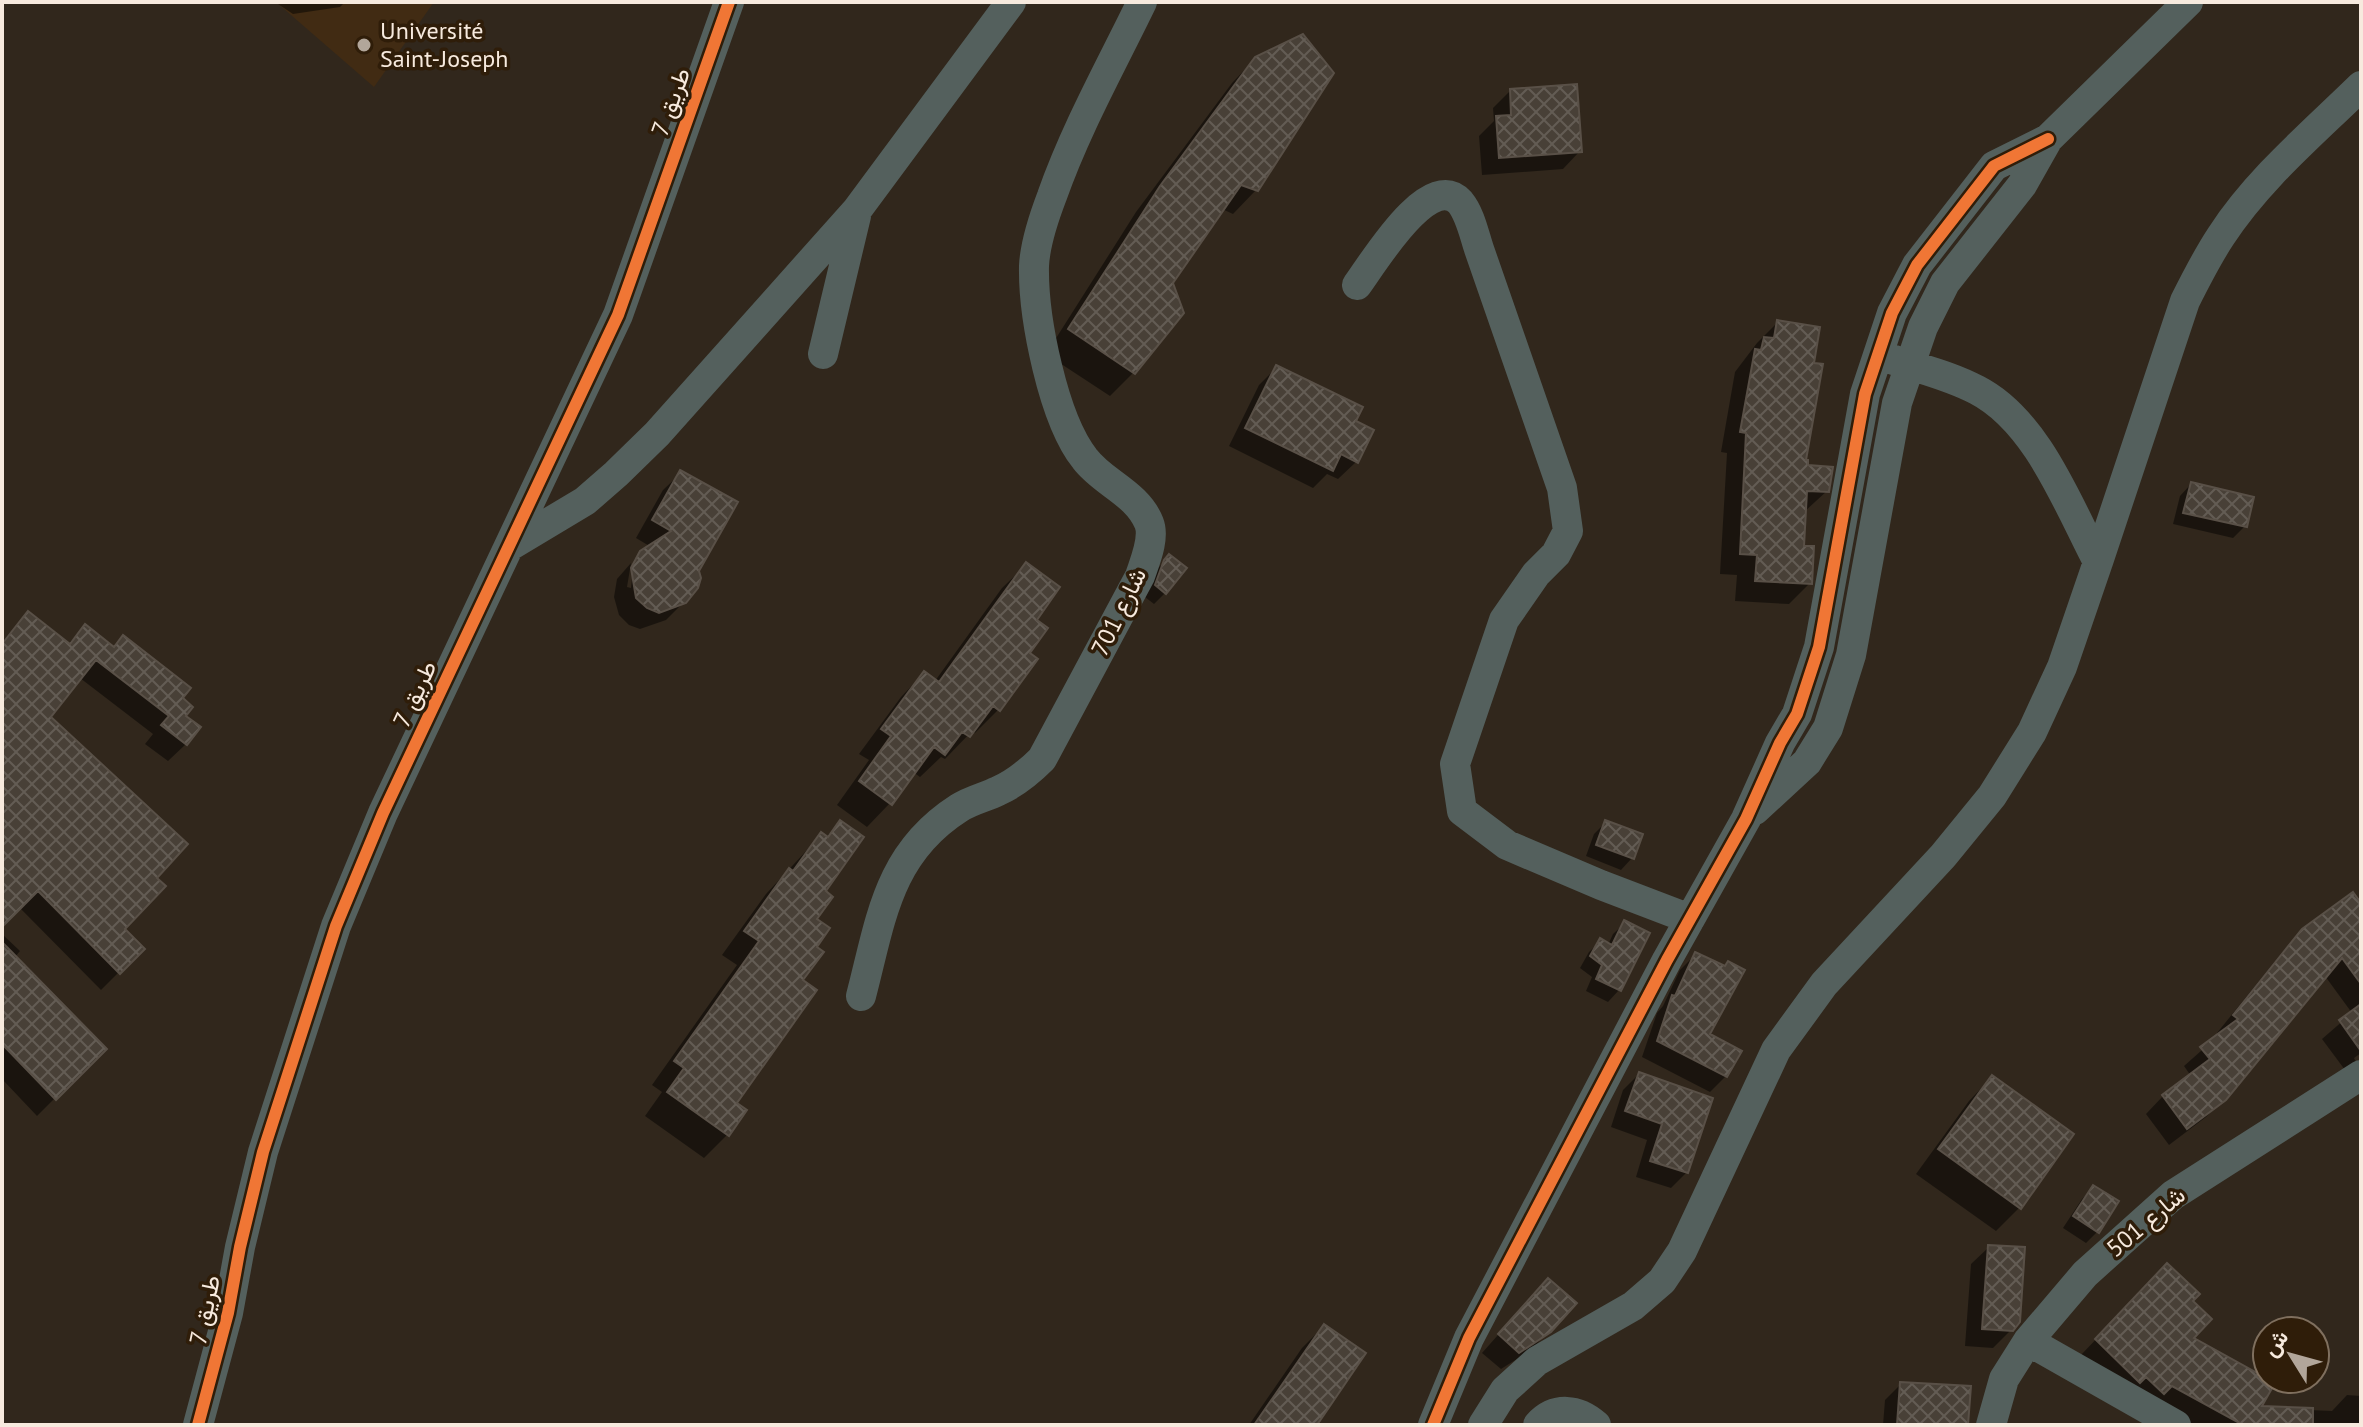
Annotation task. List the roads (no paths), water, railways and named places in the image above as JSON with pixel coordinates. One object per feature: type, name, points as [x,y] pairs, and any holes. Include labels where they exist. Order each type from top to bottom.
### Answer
[{"type":"street","name":"طريق 7","points":[[198,1425],[228,1313],[263,1152],[336,926],[383,813],[618,315],[729,2]]},
{"type":"street","points":[[510,546],[585,501],[684,405],[857,210],[1011,2]]},
{"type":"street","name":"شارع 701","points":[[861,996],[887,898],[903,861],[929,829],[962,805],[1000,791],[1023,778],[1042,759],[1140,576],[1148,551],[1151,526],[1140,506],[1085,460],[1070,435],[1049,368],[1034,299],[1034,262],[1062,167],[1142,2]]},
{"type":"street","points":[[1746,819],[1807,762],[1828,728],[1851,655],[1888,440],[1923,327],[1945,283],[2022,185],[2048,139],[2188,2]]},
{"type":"street","points":[[1483,1425],[1505,1390],[1537,1361],[1633,1306],[1662,1281],[1682,1251],[1776,1050],[1824,984],[1943,856],[1992,796],[2032,732],[2062,667],[2185,301],[2202,267],[2222,234],[2256,191],[2361,86]]},
{"type":"street","points":[[1433,1425],[1469,1338],[1624,1040],[1746,819],[1780,743],[1797,714],[1819,647],[1856,433],[1892,313],[1917,265],[1994,166],[2048,139]]},
{"type":"street","points":[[1357,285],[1411,212],[1429,200],[1448,196],[1458,200],[1466,211],[1562,488],[1568,531],[1556,554],[1536,574],[1504,620],[1455,764],[1462,811],[1507,845],[1690,919]]},
{"type":"street","points":[[823,354],[857,210]]},
{"type":"street","points":[[1878,355],[1936,371],[1980,391],[2013,415],[2032,438],[2098,562]]},
{"type":"street","name":"شارع 501","points":[[1991,1425],[2004,1379],[2028,1341],[2085,1274],[2173,1195],[2361,1075]]},
{"type":"street","points":[[2028,1341],[2176,1425]]},
{"type":"street","points":[[1538,1425],[1561,1410],[1578,1413],[1596,1425]]},
{"type":"place","name":"Université Saint-Joseph","points":[[364,45]]}]
